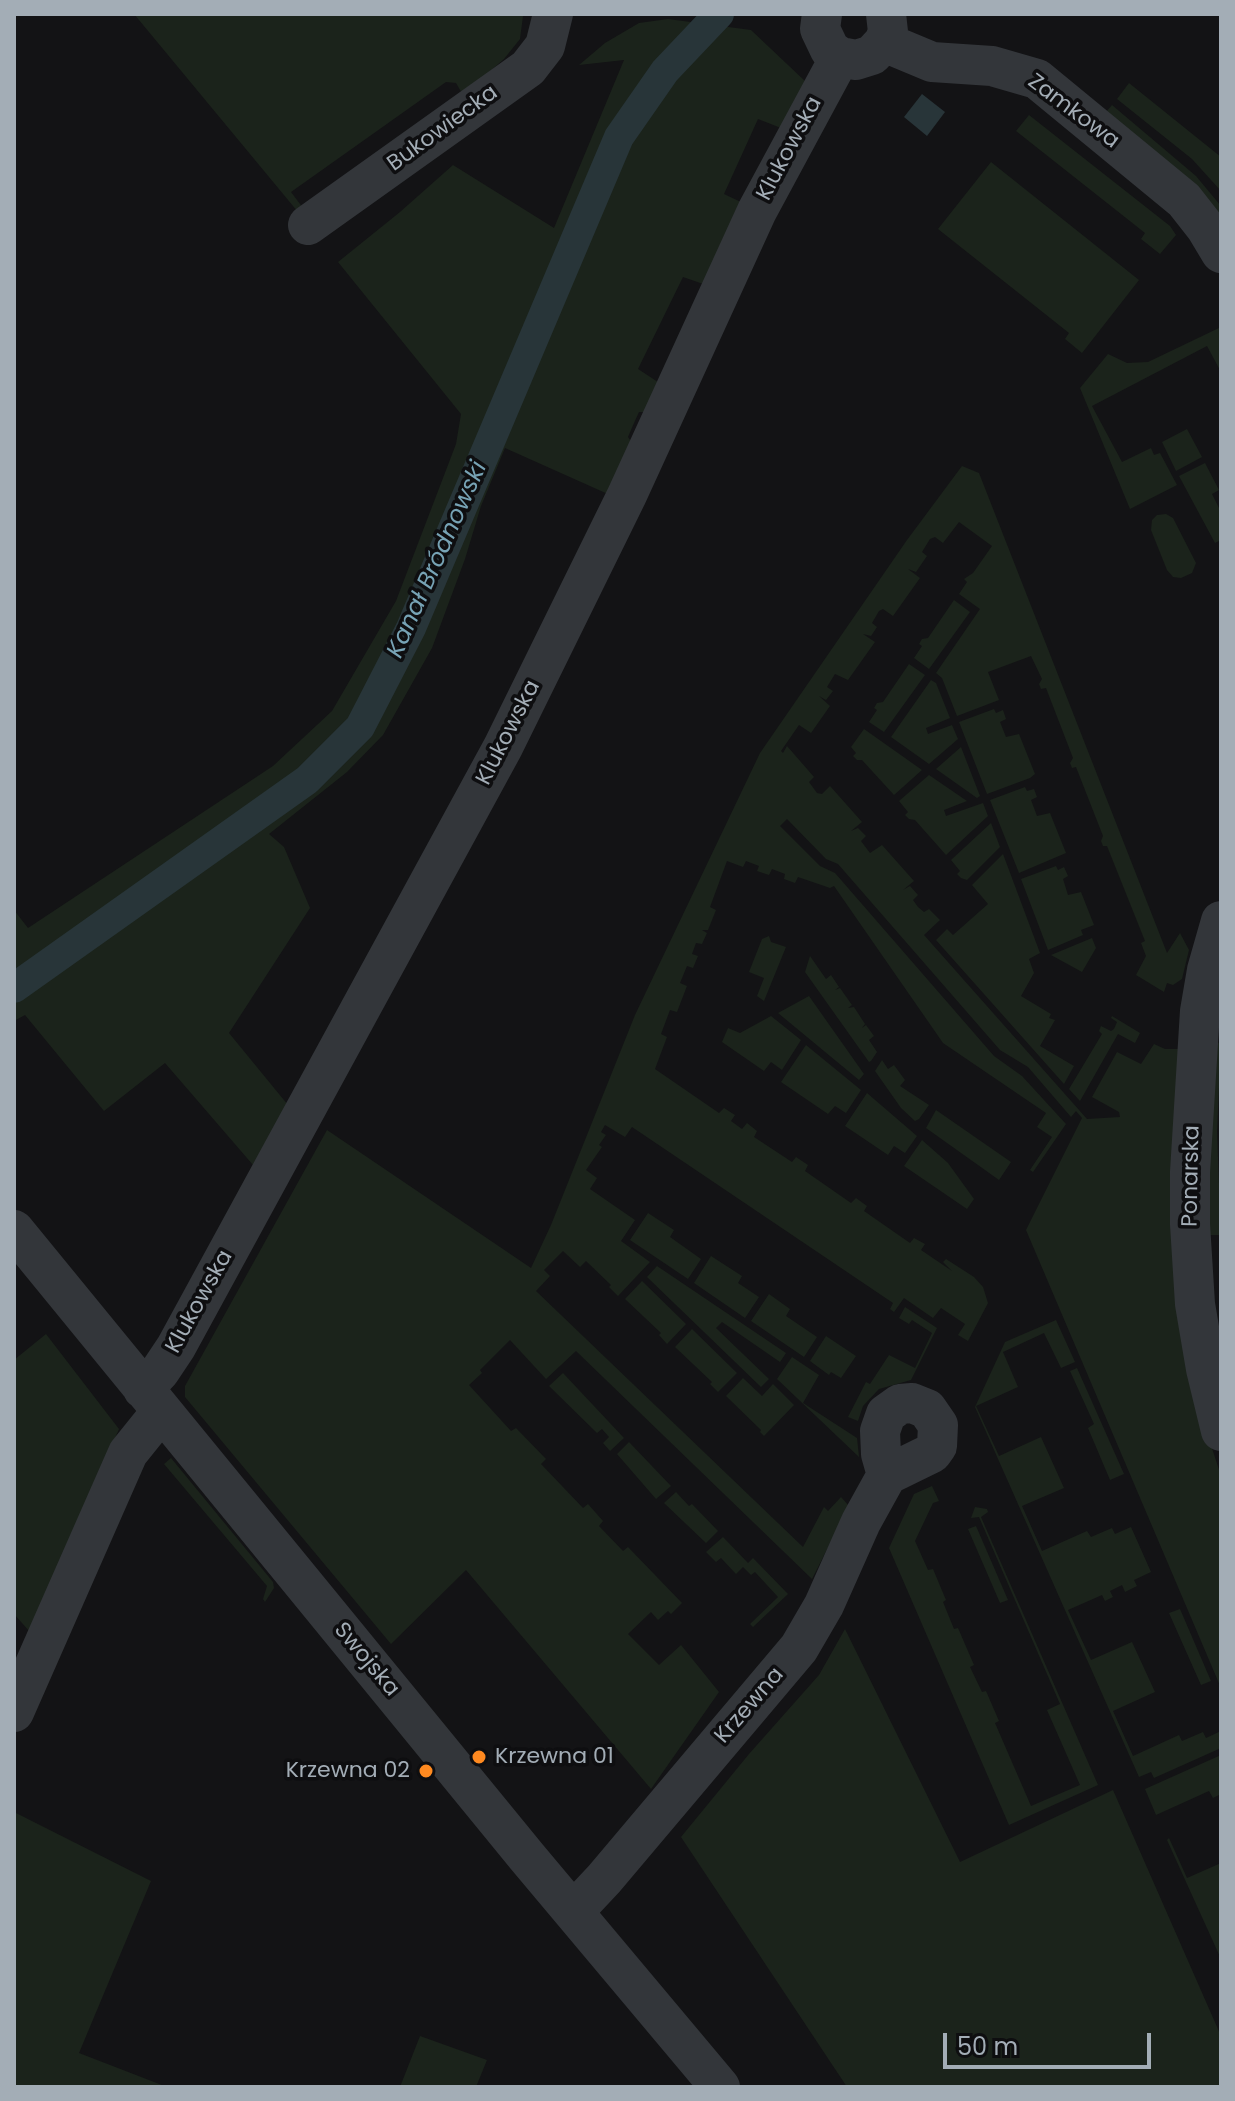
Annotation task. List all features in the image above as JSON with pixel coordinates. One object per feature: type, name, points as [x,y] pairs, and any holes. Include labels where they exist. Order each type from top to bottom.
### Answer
[{"type":"street","name":"Bukowiecka","points":[[308,225],[528,68],[545,46],[553,14]]},
{"type":"street","points":[[811,15],[830,50],[848,60],[872,55],[885,28]]},
{"type":"street","name":"Zamkowa","points":[[885,28],[932,62],[992,66],[1037,79],[1184,200],[1221,253]]},
{"type":"street","name":"Klukowska","points":[[14,1712],[176,1347],[503,747],[612,526],[757,211],[840,57]]},
{"type":"street","name":"Ponarska","points":[[1221,921],[1207,970],[1200,1011],[1190,1172],[1190,1224],[1195,1304],[1221,1431]]},
{"type":"street","name":"Swojska","points":[[14,1230],[720,2087]]},
{"type":"street","name":"Krzewna","points":[[574,1911],[799,1648],[824,1605],[861,1522],[887,1475]]},
{"type":"shaded area","points":[[134,14],[523,16],[520,39],[504,59],[463,95],[456,83],[446,82],[291,192],[303,208],[298,212]]},
{"type":"shaded area","points":[[668,19],[751,30],[806,82],[781,128],[758,119],[724,194],[745,204],[709,286],[683,277],[638,369],[661,384],[648,412],[639,412],[628,437],[634,446],[610,495],[505,448],[481,506],[432,648],[383,735],[347,772],[269,834],[284,847],[310,908],[229,1033],[288,1105],[253,1165],[165,1063],[104,1111],[25,1015],[14,1021],[14,910],[28,928],[273,766],[332,711],[396,601],[456,444],[461,414],[338,262],[453,165],[554,228],[624,60],[579,65],[605,43],[639,23]]},
{"type":"shaded area","points":[[1129,83],[1221,157],[1221,191],[1192,159],[1117,99]]},
{"type":"shaded area","points":[[922,94],[945,112],[927,136],[904,117]]},
{"type":"shaded area","points":[[1112,105],[1196,176],[1221,206],[1221,221],[1106,112]]},
{"type":"shaded area","points":[[1029,115],[1170,226],[1176,235],[1160,254],[1141,239],[1145,233],[1016,131]]},
{"type":"shaded area","points":[[991,162],[1139,280],[1082,353],[1065,339],[1069,333],[938,229]]},
{"type":"shaded area","points":[[1221,327],[1221,372],[1207,346],[1092,406],[1122,462],[1151,448],[1154,455],[1160,453],[1177,485],[1130,509],[1080,388],[1108,354],[1127,363],[1148,362]]},
{"type":"shaded area","points":[[1187,429],[1202,457],[1176,471],[1162,442]]},
{"type":"shaded area","points":[[1205,463],[1219,490],[1212,494],[1221,512],[1221,540],[1215,543],[1179,476]]},
{"type":"shaded area","points":[[962,466],[979,473],[1167,953],[1180,933],[1189,950],[1182,979],[1173,985],[1167,983],[1164,992],[1136,975],[1146,956],[1141,943],[1145,941],[1107,846],[1103,846],[1101,841],[1103,836],[1076,767],[1072,768],[1070,763],[1073,758],[1046,688],[1041,689],[1039,684],[1042,679],[1031,656],[988,672],[999,700],[957,716],[942,678],[936,673],[980,609],[959,594],[967,582],[964,579],[973,573],[992,546],[959,522],[943,543],[935,537],[930,539],[922,552],[927,556],[916,572],[908,569],[920,578],[893,616],[883,609],[879,611],[872,623],[877,627],[871,636],[863,634],[875,642],[848,680],[835,674],[827,687],[833,691],[826,700],[819,696],[830,706],[811,733],[799,725],[781,751],[783,753],[787,746],[814,777],[809,782],[817,793],[822,794],[830,786],[862,822],[851,831],[858,828],[866,836],[861,841],[870,853],[882,845],[914,881],[903,890],[910,886],[918,895],[913,900],[918,907],[924,912],[929,909],[940,920],[924,935],[1087,1119],[1120,1117],[1119,1112],[1092,1097],[1117,1052],[1141,1064],[1154,1044],[1165,1049],[1183,1049],[1210,1442],[1221,1476],[1221,1688],[1026,1230],[1082,1118],[1076,1111],[1071,1117],[1028,1067],[1000,1050],[838,864],[826,859],[787,819],[780,826],[820,866],[835,873],[994,1056],[1022,1076],[1066,1124],[1033,1172],[1030,1170],[1052,1137],[1037,1127],[1046,1113],[943,1043],[834,886],[830,888],[798,877],[795,883],[784,879],[785,874],[772,869],[769,875],[757,871],[759,866],[746,861],[743,867],[727,861],[710,907],[716,910],[708,930],[702,930],[707,933],[702,944],[696,943],[692,954],[698,956],[693,968],[687,966],[680,983],[687,986],[677,1012],[670,1010],[661,1034],[667,1037],[655,1069],[719,1113],[724,1108],[735,1115],[731,1121],[742,1129],[747,1123],[757,1131],[754,1137],[792,1162],[796,1157],[808,1165],[805,1171],[851,1203],[856,1198],[867,1206],[864,1211],[910,1243],[914,1238],[925,1244],[921,1250],[952,1271],[943,1262],[946,1259],[974,1277],[983,1287],[988,1303],[968,1341],[958,1335],[965,1324],[941,1308],[933,1318],[904,1298],[894,1312],[890,1309],[893,1303],[632,1127],[625,1137],[605,1125],[601,1132],[606,1135],[599,1145],[602,1147],[586,1170],[597,1178],[590,1189],[635,1220],[621,1241],[650,1262],[618,1296],[586,1261],[580,1267],[563,1251],[544,1270],[550,1276],[536,1291],[803,1547],[824,1507],[828,1511],[841,1497],[849,1506],[812,1579],[576,1351],[546,1379],[510,1340],[469,1385],[511,1431],[516,1428],[546,1459],[541,1464],[583,1508],[588,1504],[603,1521],[599,1526],[623,1551],[628,1547],[682,1603],[671,1614],[668,1611],[658,1620],[651,1612],[628,1634],[659,1665],[681,1645],[719,1692],[651,1789],[466,1570],[391,1644],[185,1397],[185,1386],[327,1130],[531,1268],[635,1015],[760,753]]},
{"type":"shaded area","points":[[1166,514],[1173,518],[1196,563],[1192,573],[1181,578],[1173,577],[1167,570],[1151,530],[1152,520],[1157,515]]},
{"type":"shaded area","points":[[954,600],[970,612],[929,669],[914,658],[922,646],[919,644],[922,639],[928,638]]},
{"type":"shaded area","points":[[909,664],[925,675],[884,732],[869,722],[877,710],[874,708],[877,703],[883,702]]},
{"type":"shaded area","points":[[931,680],[936,683],[950,718],[926,728],[928,734],[952,725],[958,739],[929,764],[891,737]]},
{"type":"shaded area","points":[[994,709],[996,713],[1003,710],[1006,719],[1000,722],[1006,737],[1019,734],[1035,774],[987,794],[959,722]]},
{"type":"shaded area","points":[[864,729],[922,770],[894,795],[862,760],[853,756],[856,753],[851,747]]},
{"type":"shaded area","points":[[961,747],[980,796],[977,798],[936,769]]},
{"type":"shaded area","points":[[929,775],[967,801],[944,810],[946,816],[983,803],[988,816],[946,855],[915,820],[905,815],[908,812],[899,801]]},
{"type":"shaded area","points":[[1025,787],[1027,791],[1034,789],[1037,797],[1031,800],[1037,816],[1050,813],[1066,853],[1019,873],[990,800]]},
{"type":"shaded area","points":[[991,823],[1000,847],[967,880],[961,878],[957,874],[960,871],[951,860]]},
{"type":"shaded area","points":[[1003,854],[1040,953],[1029,959],[1034,973],[1021,996],[1051,1014],[1049,1018],[1055,1020],[1040,1046],[1074,1066],[1064,1084],[936,940],[947,929],[953,935],[988,904],[972,885]]},
{"type":"shaded area","points":[[1056,866],[1058,870],[1064,867],[1068,876],[1063,879],[1068,895],[1081,892],[1094,925],[1081,930],[1083,935],[1048,950],[1021,879]]},
{"type":"shaded area","points":[[769,936],[771,942],[786,947],[764,1001],[757,996],[764,978],[749,972],[762,939]]},
{"type":"shaded area","points":[[1092,938],[1096,948],[1082,972],[1051,955]]},
{"type":"shaded area","points":[[810,956],[826,979],[831,975],[839,987],[835,990],[840,988],[852,1005],[848,1008],[854,1007],[865,1024],[862,1028],[866,1025],[874,1036],[869,1040],[877,1052],[871,1061],[805,972]]},
{"type":"shaded area","points":[[809,996],[864,1074],[859,1080],[778,1013]]},
{"type":"shaded area","points":[[771,1016],[801,1040],[782,1070],[771,1062],[764,1071],[722,1042],[728,1028],[740,1033]]},
{"type":"shaded area","points":[[1112,1016],[1140,1033],[1135,1043],[1118,1034],[1080,1101],[1069,1089],[1102,1034],[1099,1031],[1101,1026],[1111,1031],[1114,1029],[1117,1022]]},
{"type":"shaded area","points":[[1212,1042],[1221,1043],[1217,1132],[1221,1235],[1205,1235]]},
{"type":"shaded area","points":[[806,1045],[861,1090],[846,1113],[835,1106],[828,1114],[781,1082]]},
{"type":"shaded area","points":[[882,1060],[888,1069],[894,1065],[905,1080],[900,1086],[929,1105],[919,1119],[915,1121],[901,1108],[875,1071]]},
{"type":"shaded area","points":[[867,1093],[917,1136],[905,1153],[894,1146],[888,1155],[845,1126]]},
{"type":"shaded area","points":[[936,1110],[1011,1162],[999,1180],[926,1128]]},
{"type":"shaded area","points":[[922,1140],[948,1163],[974,1199],[967,1209],[904,1166]]},
{"type":"shaded area","points":[[648,1213],[674,1230],[670,1237],[701,1259],[688,1279],[630,1240]]},
{"type":"shaded area","points":[[711,1256],[742,1276],[738,1283],[759,1297],[745,1318],[694,1283]]},
{"type":"shaded area","points":[[657,1266],[786,1353],[780,1362],[722,1322],[716,1328],[769,1379],[761,1387],[647,1277]]},
{"type":"shaded area","points":[[642,1281],[686,1324],[667,1344],[659,1335],[661,1333],[625,1299]]},
{"type":"shaded area","points":[[769,1294],[790,1309],[786,1316],[817,1337],[804,1357],[751,1321]]},
{"type":"shaded area","points":[[905,1307],[937,1328],[911,1380],[879,1389],[863,1406],[858,1421],[848,1417],[866,1382],[870,1384],[889,1355],[915,1368],[932,1333],[912,1320],[909,1324],[899,1318]]},
{"type":"shaded area","points":[[1056,1320],[1075,1362],[1061,1368],[1044,1333],[1003,1352],[1018,1387],[976,1406],[999,1456],[1041,1437],[1064,1488],[1022,1506],[1042,1551],[1087,1531],[1091,1537],[1112,1528],[1115,1534],[1131,1527],[1151,1572],[1134,1580],[1137,1586],[1125,1592],[1122,1585],[1110,1591],[1113,1597],[1105,1601],[1102,1595],[1068,1610],[1091,1660],[1132,1642],[1155,1692],[1113,1711],[1133,1756],[1179,1735],[1182,1741],[1203,1732],[1206,1738],[1221,1731],[1221,1748],[1154,1778],[1151,1772],[1139,1777],[975,1407],[1005,1342]]},
{"type":"shaded area","points":[[692,1329],[737,1373],[718,1392],[710,1384],[712,1382],[675,1347]]},
{"type":"shaded area","points":[[46,1334],[119,1429],[30,1632],[14,1614],[14,1360]]},
{"type":"shaded area","points":[[826,1336],[856,1356],[841,1378],[831,1372],[829,1375],[810,1361]]},
{"type":"shaded area","points":[[792,1357],[819,1375],[803,1403],[857,1438],[859,1457],[777,1379]]},
{"type":"shaded area","points":[[1077,1368],[1124,1474],[1110,1480],[1088,1428],[1094,1424],[1070,1371]]},
{"type":"shaded area","points":[[563,1373],[624,1438],[610,1451],[603,1443],[609,1437],[602,1429],[597,1433],[549,1386]]},
{"type":"shaded area","points":[[743,1378],[762,1396],[773,1384],[794,1405],[764,1436],[726,1396]]},
{"type":"shaded area","points":[[629,1442],[671,1486],[656,1499],[617,1454]]},
{"type":"shaded area","points":[[171,1458],[273,1582],[274,1588],[265,1602],[267,1586],[164,1464]]},
{"type":"shaded area","points":[[932,1486],[939,1501],[933,1503],[915,1541],[928,1570],[933,1569],[954,1629],[958,1628],[974,1665],[970,1667],[982,1692],[986,1691],[999,1721],[995,1723],[1031,1806],[1080,1785],[1047,1710],[1060,1704],[979,1517],[971,1518],[975,1507],[987,1509],[988,1512],[981,1517],[1098,1785],[1009,1825],[889,1548],[914,1494]]},
{"type":"shaded area","points":[[676,1492],[718,1531],[706,1543],[664,1503]]},
{"type":"shaded area","points":[[976,1526],[1008,1600],[1000,1603],[968,1529]]},
{"type":"shaded area","points":[[723,1537],[748,1563],[753,1558],[788,1594],[753,1627],[750,1624],[778,1597],[755,1572],[751,1575],[743,1567],[736,1574],[721,1558],[716,1562],[706,1552]]},
{"type":"shaded area","points":[[1180,1609],[1211,1681],[1201,1685],[1169,1613]]},
{"type":"shaded area","points":[[845,1629],[960,1862],[1113,1790],[1221,2036],[1221,2087],[847,2087],[681,1837],[819,1675]]},
{"type":"shaded area","points":[[1221,1755],[1221,1794],[1213,1798],[1209,1791],[1156,1815],[1145,1789]]},
{"type":"shaded area","points":[[14,1812],[151,1881],[79,2053],[167,2087],[14,2087]]},
{"type":"shaded area","points":[[1169,1838],[1187,1878],[1221,1863],[1221,1959],[1167,1840]]},
{"type":"shaded area","points":[[420,2036],[487,2060],[476,2087],[400,2087]]},
{"type":"waterway","name":"Kanał Bródnowski","points":[[14,988],[307,780],[360,727],[411,628],[619,137],[665,71],[719,14]]},
{"type":"place","name":"Krzewna 01","points":[[479,1757]]},
{"type":"place","name":"Krzewna 02","points":[[426,1771]]}]
